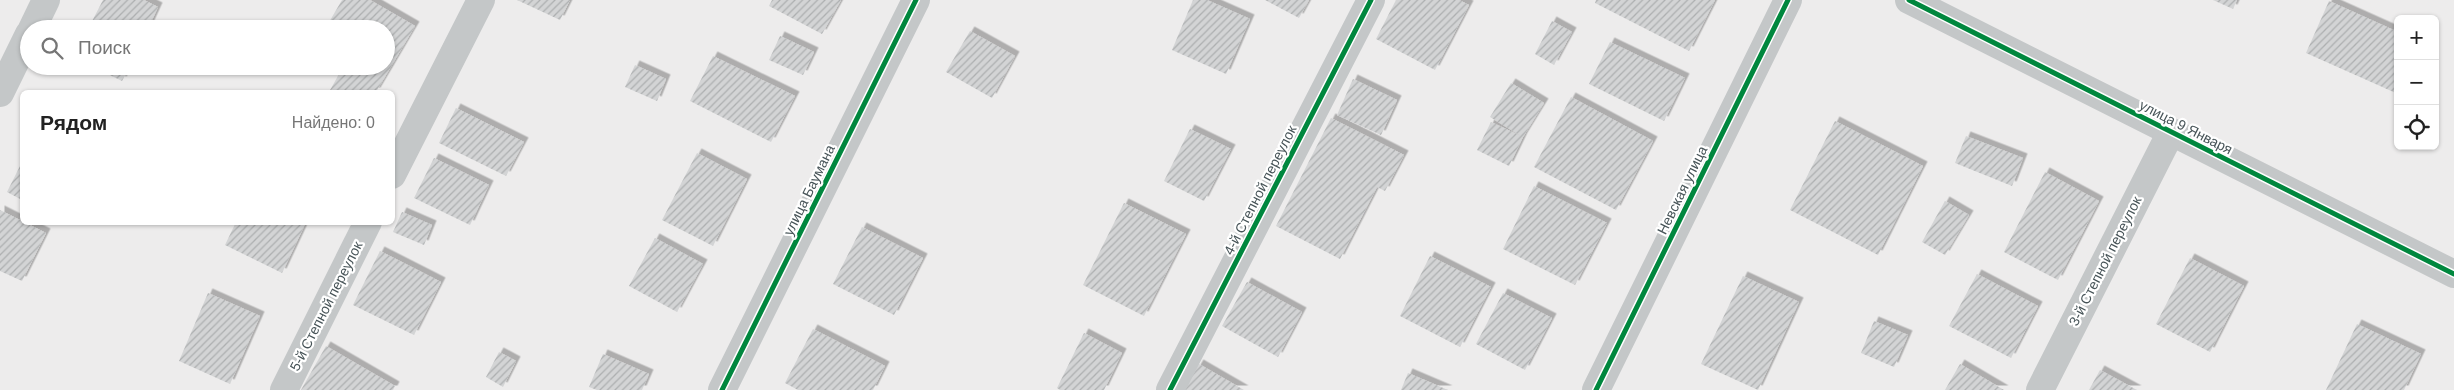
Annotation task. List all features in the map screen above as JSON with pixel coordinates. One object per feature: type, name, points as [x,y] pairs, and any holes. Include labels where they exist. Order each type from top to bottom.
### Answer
[{"type":"street","points":[[36,20],[46,0]]},
{"type":"street","points":[[395,169],[481,0]]},
{"type":"street","name":"улица Баумана","points":[[722,390],[916,0]]},
{"type":"street","name":"4-й Степной переулок","points":[[1170,390],[1371,0]]},
{"type":"street","name":"Невская улица","points":[[1596,390],[1788,0]]},
{"type":"street","name":"улица 9 Января","points":[[1909,0],[2454,274]]},
{"type":"street","points":[[0,93],[20,52]]},
{"type":"street","name":"3-й Степной переулок","points":[[2040,390],[2171,132]]},
{"type":"street","name":"5-й Степной переулок","points":[[284,390],[366,225]]},
{"type":"building","points":[[103,0],[144,0],[158,7],[152,20],[93,20]]},
{"type":"building","points":[[342,0],[370,0],[415,26],[395,60],[395,20],[330,20]]},
{"type":"building","points":[[517,0],[570,0],[560,20]]},
{"type":"building","points":[[772,0],[841,0],[822,34],[769,6]]},
{"type":"building","points":[[1193,0],[1207,0],[1250,19],[1226,74],[1172,50]]},
{"type":"building","points":[[1265,0],[1309,0],[1299,18]]},
{"type":"building","points":[[1396,0],[1459,0],[1469,5],[1435,70],[1376,39]]},
{"type":"building","points":[[1596,0],[1715,0],[1689,51],[1595,3]]},
{"type":"building","points":[[2213,0],[2237,0],[2233,9]]},
{"type":"building","points":[[2329,1],[2394,30],[2394,92],[2306,53]]},
{"type":"building","points":[[1552,21],[1572,32],[1554,65],[1535,54]]},
{"type":"building","points":[[970,31],[1015,56],[992,98],[946,72]]},
{"type":"building","points":[[780,36],[814,52],[803,75],[769,60]]},
{"type":"building","points":[[1610,42],[1685,78],[1664,121],[1589,84]]},
{"type":"building","points":[[713,56],[795,96],[771,142],[690,101]]},
{"type":"building","points":[[635,65],[666,79],[657,101],[625,87]]},
{"type":"building","points":[[110,75],[125,75],[122,81]]},
{"type":"building","points":[[338,75],[386,75],[377,90],[330,90]]},
{"type":"building","points":[[1353,79],[1397,100],[1381,135],[1337,115]]},
{"type":"building","points":[[1511,83],[1544,103],[1523,137],[1509,166],[1477,150],[1491,122],[1521,136],[1490,117]]},
{"type":"building","points":[[1571,97],[1653,141],[1616,210],[1534,167]]},
{"type":"building","points":[[456,108],[524,142],[506,176],[439,143]]},
{"type":"building","points":[[1331,118],[1404,155],[1385,191],[1377,187],[1340,259],[1276,226]]},
{"type":"building","points":[[1835,121],[1923,166],[1878,255],[1790,210]]},
{"type":"building","points":[[1190,129],[1231,149],[1204,201],[1164,181]]},
{"type":"building","points":[[1966,136],[2023,158],[2012,186],[1955,163]]},
{"type":"building","points":[[697,153],[747,179],[713,246],[662,220]]},
{"type":"building","points":[[434,158],[489,185],[470,225],[414,198]]},
{"type":"building","points":[[20,166],[20,199],[7,192]]},
{"type":"building","points":[[2045,172],[2099,201],[2058,280],[2004,252]]},
{"type":"building","points":[[1534,186],[1607,223],[1575,285],[1503,249]]},
{"type":"building","points":[[1945,201],[1969,215],[1945,255],[1922,242]]},
{"type":"building","points":[[1124,203],[1186,234],[1144,316],[1083,285]]},
{"type":"building","points":[[0,210],[20,220],[20,225],[30,225],[46,233],[22,281],[0,271]]},
{"type":"building","points":[[402,212],[432,225],[424,245],[393,232]]},
{"type":"building","points":[[235,225],[305,225],[282,273],[225,245]]},
{"type":"building","points":[[862,227],[923,258],[894,315],[833,284]]},
{"type":"building","points":[[655,238],[703,264],[677,312],[629,286]]},
{"type":"building","points":[[380,251],[441,282],[414,335],[353,305]]},
{"type":"building","points":[[1430,256],[1491,287],[1460,347],[1400,316]]},
{"type":"building","points":[[2190,258],[2244,286],[2210,352],[2156,324]]},
{"type":"building","points":[[1977,274],[2038,306],[2011,358],[1949,326]]},
{"type":"building","points":[[1743,276],[1799,302],[1758,390],[1701,364]]},
{"type":"building","points":[[1247,282],[1302,312],[1278,357],[1222,326]]},
{"type":"building","points":[[208,293],[260,316],[230,384],[179,361]]},
{"type":"building","points":[[1503,293],[1552,318],[1525,370],[1476,344]]},
{"type":"building","points":[[1874,321],[1908,335],[1894,367],[1861,353]]},
{"type":"building","points":[[2357,324],[2421,354],[2404,390],[2326,390]]},
{"type":"building","points":[[813,329],[885,366],[873,390],[798,390],[785,383]]},
{"type":"building","points":[[1084,333],[1122,353],[1104,390],[1060,390],[1057,388]]},
{"type":"building","points":[[326,346],[395,386],[393,390],[301,390]]},
{"type":"building","points":[[499,352],[516,361],[503,387],[486,377]]},
{"type":"building","points":[[603,354],[649,374],[642,390],[597,390],[589,387]]},
{"type":"building","points":[[1199,364],[1244,390],[1184,390]]},
{"type":"building","points":[[1960,364],[2004,390],[1945,390]]},
{"type":"building","points":[[2100,370],[2137,390],[2089,390]]},
{"type":"building","points":[[1408,373],[1448,390],[1401,390]]},
{"type":"cycle path","points":[[722,390],[916,0]]},
{"type":"cycle path","points":[[1170,390],[1371,0]]},
{"type":"cycle path","points":[[1596,390],[1788,0]]},
{"type":"cycle path","points":[[1909,0],[2454,274]]}]
